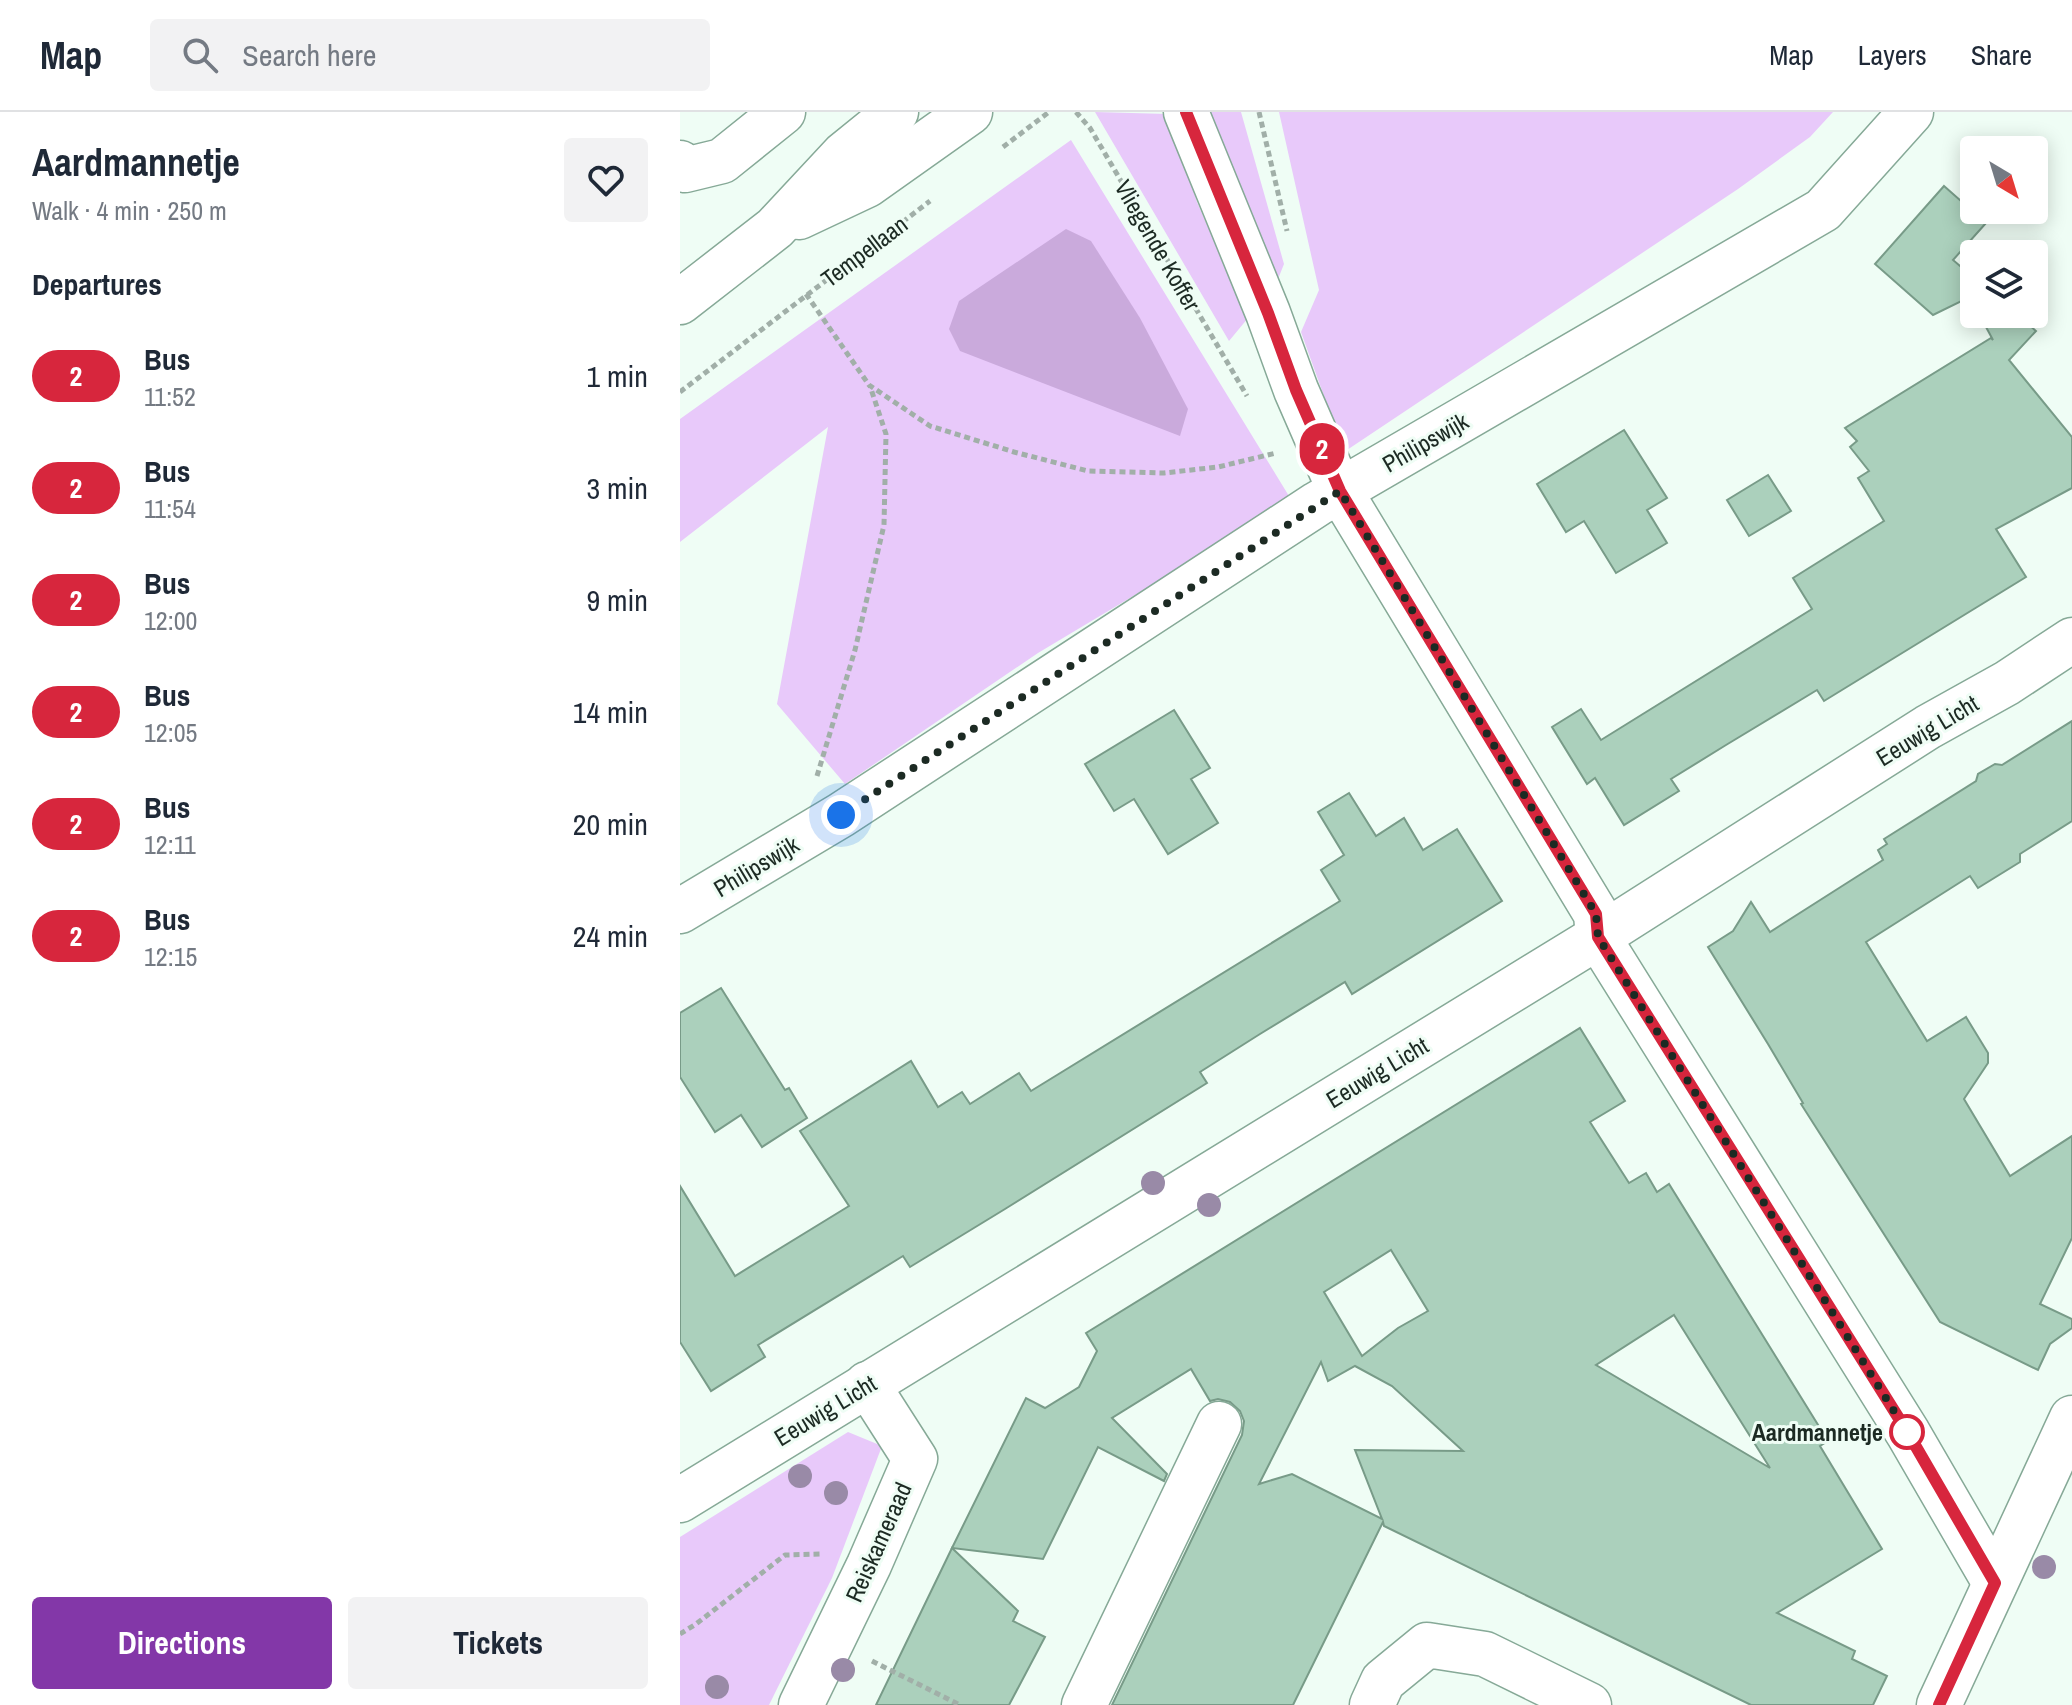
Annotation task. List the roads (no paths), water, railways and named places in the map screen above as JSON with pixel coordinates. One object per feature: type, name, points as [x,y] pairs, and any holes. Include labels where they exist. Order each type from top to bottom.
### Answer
[{"type":"street","points":[[683,167],[722,161],[783,112]]},
{"type":"street","points":[[680,302],[775,228],[844,154],[896,112]]},
{"type":"street","points":[[775,228],[867,185],[970,112]]},
{"type":"street","points":[[1186,112],[1296,390],[1340,491],[1596,914],[1598,937],[1908,1433],[1995,1583]]},
{"type":"street","name":"Philipswijk","points":[[680,911],[841,815],[1340,491],[1823,210],[1911,112]]},
{"type":"street","name":"Eeuwig Licht","points":[[680,1500],[1598,937],[1928,727],[2007,683],[2072,640]]},
{"type":"street","name":"Reiskameraad","points":[[801,1705],[869,1565],[915,1459],[867,1384]]},
{"type":"street","points":[[1939,1705],[2072,1418]]},
{"type":"street","points":[[1084,1705],[1219,1424]]},
{"type":"street","points":[[1372,1705],[1383,1681],[1427,1645],[1485,1654],[1589,1705]]},
{"type":"place","name":"Aardmannetje","points":[[1907,1432]]}]
